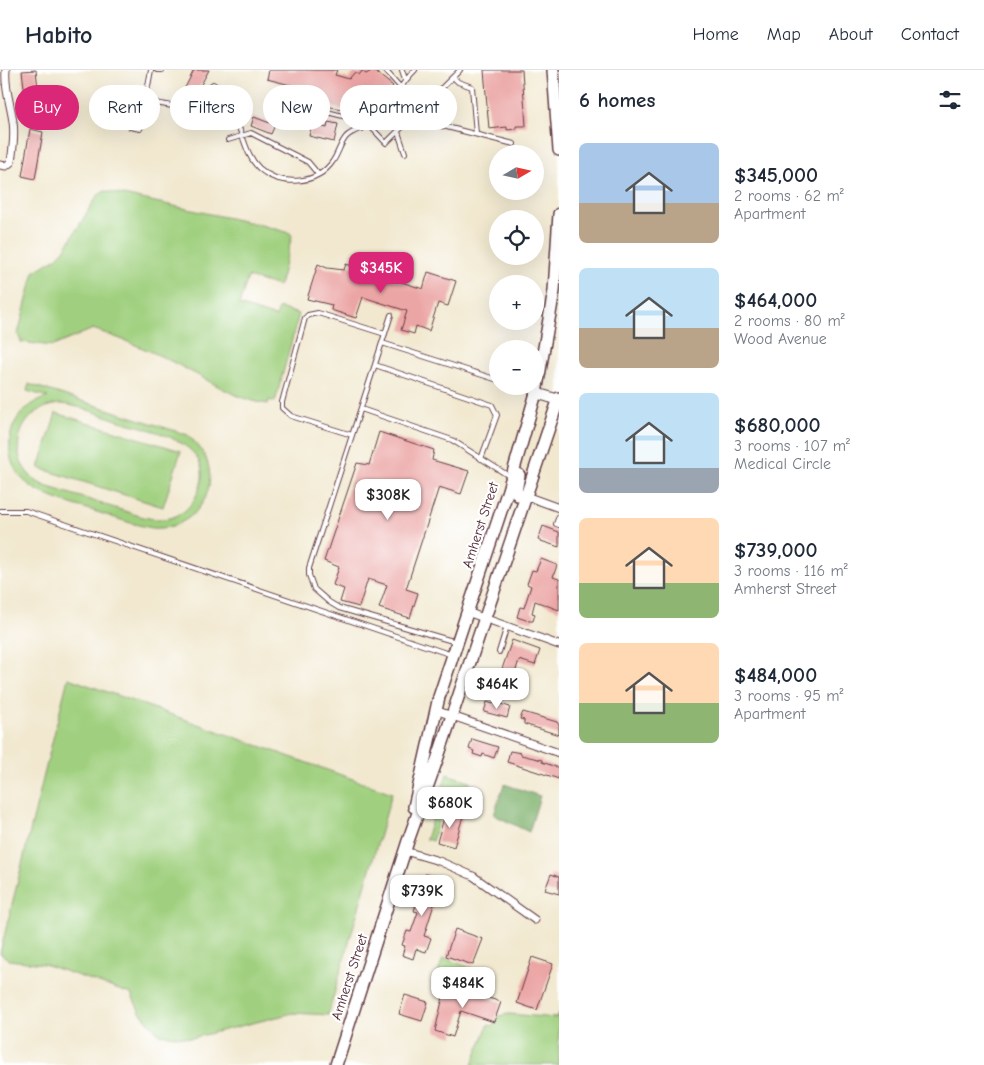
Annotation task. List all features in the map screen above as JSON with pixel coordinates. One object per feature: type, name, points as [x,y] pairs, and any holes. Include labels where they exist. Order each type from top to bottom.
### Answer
[{"type":"main road","points":[[553,70],[559,150]]},
{"type":"main road","name":"Amherst Street","points":[[544,348],[554,291],[559,214]]},
{"type":"main road","name":"Amherst Street","points":[[406,846],[435,710],[520,450],[535,395]]},
{"type":"main road","points":[[544,395],[559,399]]},
{"type":"main road","name":"Amherst Street","points":[[336,1065],[406,846],[466,676],[559,399]]},
{"type":"main road","points":[[520,450],[516,491],[518,495],[526,496]]},
{"type":"main road","points":[[456,642],[464,647],[467,653],[466,676]]},
{"type":"street","points":[[0,165],[6,166],[11,162],[13,147],[14,123],[8,95],[6,70]]},
{"type":"street","points":[[526,496],[559,508]]},
{"type":"street","points":[[467,612],[559,645]]},
{"type":"street","points":[[435,710],[559,753]]},
{"type":"street","points":[[406,846],[473,876],[535,920]]},
{"type":"lane","points":[[149,85],[151,70]]},
{"type":"lane","points":[[156,70],[162,70]]},
{"type":"lane","points":[[385,70],[398,85]]},
{"type":"lane","points":[[402,70],[405,80]]},
{"type":"lane","points":[[402,85],[415,70]]},
{"type":"lane","points":[[445,85],[460,70]]},
{"type":"lane","points":[[453,77],[458,82],[468,84],[473,88],[476,134]]},
{"type":"lane","points":[[457,129],[514,144]]},
{"type":"lane","points":[[239,130],[252,160],[273,177],[293,182],[318,174],[333,161],[346,136],[360,130]]},
{"type":"lane","points":[[374,130],[385,143],[398,132],[405,153]]},
{"type":"lane","points":[[228,140],[241,135],[254,134],[309,163],[318,174]]},
{"type":"lane","points":[[352,435],[291,416],[282,408],[305,318],[308,315],[318,313],[385,334]]},
{"type":"lane","points":[[391,315],[310,568],[311,583],[320,596],[339,608],[456,642]]},
{"type":"lane","points":[[382,343],[489,377]]},
{"type":"lane","points":[[375,365],[492,405],[497,415],[481,459]]},
{"type":"lane","points":[[361,409],[452,440],[511,477]]},
{"type":"lane","points":[[0,511],[26,511],[452,656]]},
{"type":"lane","points":[[559,516],[556,524],[559,525]]},
{"type":"lane","points":[[498,652],[507,626]]},
{"type":"green space","points":[[105,191],[290,233],[292,236],[279,286],[248,277],[239,305],[276,317],[279,308],[299,314],[275,402],[269,400],[268,404],[236,395],[152,352],[93,329],[53,346],[21,342],[18,334],[34,272],[55,259],[64,250],[97,196]]},
{"type":"green space","points":[[29,384],[188,435],[205,456],[209,470],[206,496],[200,507],[180,523],[167,527],[153,528],[131,523],[48,496],[34,488],[22,479],[14,467],[10,452],[11,433],[16,420],[30,406],[48,397],[27,391]],"holes":[[[62,404],[150,430],[182,443],[193,453],[201,465],[202,480],[195,498],[189,506],[182,513],[167,519],[140,516],[45,486],[31,477],[23,465],[19,452],[19,438],[24,426],[33,415],[46,407]]]},
{"type":"green space","points":[[56,413],[181,451],[163,507],[39,468]]},
{"type":"green space","points":[[68,678],[392,793],[328,1015],[293,1013],[192,1038],[159,1034],[140,1012],[131,994],[44,964],[9,960],[0,953]]},
{"type":"green space","points":[[447,774],[470,782],[461,812],[443,806],[432,841],[426,839]]},
{"type":"green space","points":[[504,784],[540,796],[529,832],[494,815]]},
{"type":"green space","points":[[443,958],[491,975],[484,995],[436,978]]},
{"type":"green space","points":[[559,1013],[559,1065],[472,1065],[488,1025],[493,1026],[499,1016],[509,1014],[556,1018]]},
{"type":"building","points":[[36,70],[38,85],[24,85],[22,71]]},
{"type":"building","points":[[194,70],[209,70],[201,85],[186,85]]},
{"type":"building","points":[[269,70],[337,70],[335,75],[349,79],[355,72],[359,75],[362,71],[366,74],[373,70],[392,85],[340,85],[340,109],[330,107],[330,85],[290,85],[267,79]]},
{"type":"building","points":[[484,70],[522,70],[526,126],[516,126],[516,129],[507,130],[507,127],[489,129]]},
{"type":"building","points":[[254,117],[263,120],[263,130],[273,130],[271,134],[253,127]]},
{"type":"building","points":[[330,122],[338,124],[334,142],[309,136],[310,130],[330,130]]},
{"type":"building","points":[[30,130],[43,132],[35,179],[22,176]]},
{"type":"building","points":[[318,264],[327,268],[344,270],[346,264],[423,289],[428,272],[456,281],[448,306],[438,303],[429,331],[416,326],[414,334],[401,330],[407,311],[363,297],[356,318],[331,310],[332,305],[307,299]]},
{"type":"building","points":[[379,432],[434,450],[432,460],[469,471],[461,494],[439,487],[406,589],[418,593],[410,618],[379,608],[387,585],[368,579],[359,607],[340,602],[344,589],[333,585],[339,567],[324,561],[357,463],[369,465]]},
{"type":"building","points":[[543,526],[559,532],[559,547],[538,540]]},
{"type":"building","points":[[541,559],[557,565],[553,577],[559,579],[559,610],[535,601],[532,613],[535,614],[533,621],[529,621],[517,617],[520,607],[524,608],[531,586],[527,584],[532,570],[536,571]]},
{"type":"building","points":[[512,640],[540,650],[535,665],[519,660],[513,680],[502,677],[504,673],[501,672]]},
{"type":"building","points":[[487,702],[510,707],[507,718],[484,712]]},
{"type":"building","points":[[523,712],[557,722],[559,725],[559,735],[524,724],[524,720],[520,719]]},
{"type":"building","points":[[472,739],[498,747],[494,758],[483,754],[482,757],[473,754],[474,751],[469,749]]},
{"type":"building","points":[[510,751],[542,760],[542,762],[559,768],[559,779],[507,762]]},
{"type":"building","points":[[446,811],[463,816],[454,847],[437,842]]},
{"type":"building","points":[[425,874],[442,879],[424,936],[431,938],[426,952],[416,949],[413,959],[402,955],[405,946],[402,945],[407,931],[411,932],[418,912],[414,911]]},
{"type":"building","points":[[551,874],[559,877],[559,894],[545,890]]},
{"type":"building","points":[[455,929],[483,939],[473,965],[446,956]]},
{"type":"building","points":[[532,957],[553,964],[537,1010],[517,1003]]},
{"type":"building","points":[[446,984],[501,1002],[494,1022],[461,1011],[453,1037],[435,1031]]},
{"type":"building","points":[[405,995],[428,1002],[422,1021],[399,1014]]}]
